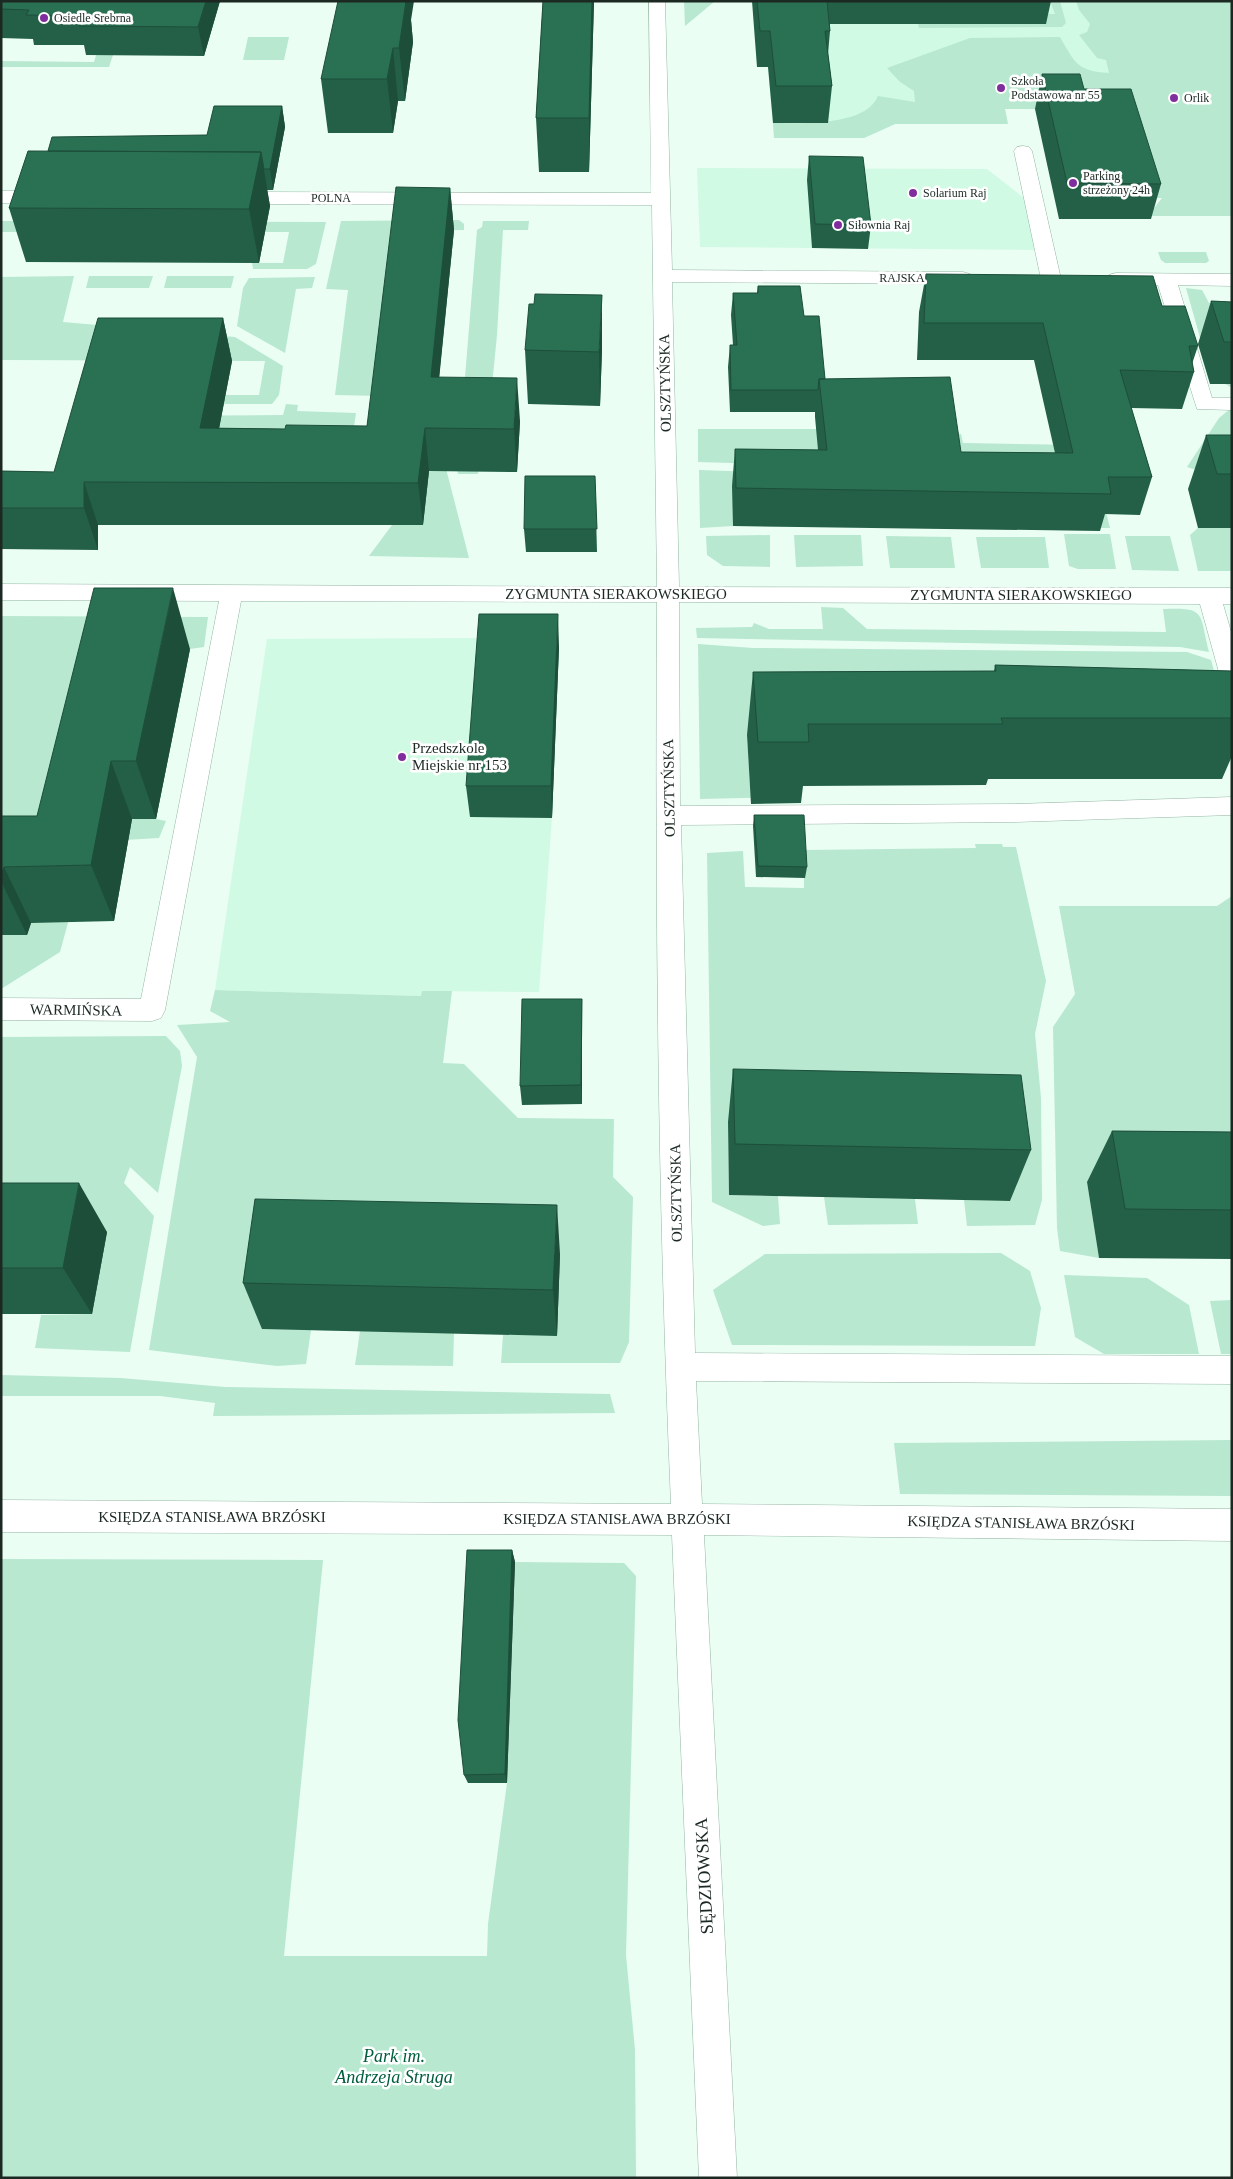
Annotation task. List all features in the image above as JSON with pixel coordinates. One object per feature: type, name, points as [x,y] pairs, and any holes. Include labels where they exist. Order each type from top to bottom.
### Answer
[{"type":"street","name":"OLSZTYŃSKA","points":[[657,1],[668,593],[668,816],[680,1367],[689,1574]]},
{"type":"street","points":[[1023,151],[1061,279],[1032,279]]},
{"type":"street","points":[[1,197],[70,197]]},
{"type":"street","name":"POLNA","points":[[217,198],[660,199]]},
{"type":"street","name":"RAJSKA","points":[[663,276],[982,278]]},
{"type":"street","points":[[1099,279],[1232,280]]},
{"type":"street","points":[[1166,280],[1204,404],[1232,404]]},
{"type":"street","name":"ZYGMUNTA SIERAKOWSKIEGO","points":[[1,592],[232,595],[668,593],[1232,596]]},
{"type":"street","name":"WARMIŃSKA","points":[[1,1009],[152,1010],[232,595]]},
{"type":"street","points":[[1209,596],[1232,676]]},
{"type":"street","points":[[668,816],[1015,813],[1232,806]]},
{"type":"street","points":[[680,1367],[1232,1370]]},
{"type":"street","name":"KSIĘDZA STANISŁAWA BRZÓSKI","points":[[1,1516],[1232,1525]]},
{"type":"street","name":"SĘDZIOWSKA","points":[[689,1574],[718,2178]]},
{"type":"shaded area","name":"Szkoła Podstawowa nr 55","points":[[752,1],[1232,1],[1072,109],[1005,109],[1008,124],[895,124],[864,138],[774,138],[768,67]]},
{"type":"shaded area","points":[[697,168],[987,169],[1024,198],[1036,250],[700,247]]},
{"type":"shaded area","name":"Przedszkole Miejskie nr 153","points":[[483,638],[482,646],[559,647],[552,818],[539,992],[423,991],[422,996],[215,990],[267,639]]},
{"type":"green space","points":[[131,1],[109,67],[1,67],[1,61],[94,62],[98,49]]},
{"type":"green space","points":[[684,1],[715,1],[685,26]]},
{"type":"green space","points":[[1050,1],[1060,1],[1066,23],[1062,27],[919,28],[918,24],[1046,24],[1044,14],[1055,14]]},
{"type":"green space","name":"Szkoła Podstawowa nr 55","points":[[1076,1],[1232,1],[1232,216],[1148,216],[1162,198],[1144,198],[1072,109],[1005,109],[1008,124],[895,124],[864,138],[774,138],[773,123],[815,123],[846,118],[860,113],[871,106],[878,96],[915,102],[914,91],[900,82],[887,68],[970,38],[1060,37],[1069,53],[1083,68],[1109,73],[1106,60],[1097,58],[1079,35],[1087,32],[1090,24],[1079,10]]},
{"type":"green space","points":[[248,37],[289,37],[284,60],[243,60]]},
{"type":"green space","points":[[459,220],[464,224],[464,230],[401,231],[381,396],[335,395],[348,290],[326,289],[341,221]]},
{"type":"green space","points":[[1,221],[326,222],[316,264],[307,269],[253,269],[252,263],[283,263],[289,232],[1,232]]},
{"type":"green space","points":[[483,221],[529,221],[528,230],[503,230],[497,335],[489,415],[478,474],[458,474],[453,452],[459,451],[477,230],[482,227]]},
{"type":"green space","points":[[1158,252],[1206,252],[1209,261],[1206,263],[1165,263],[1161,260]]},
{"type":"green space","points":[[74,276],[63,322],[235,337],[283,366],[279,395],[272,404],[223,404],[226,395],[259,395],[265,361],[1,360],[1,277]]},
{"type":"green space","points":[[89,276],[153,276],[149,288],[86,288]]},
{"type":"green space","points":[[167,276],[234,276],[231,288],[164,288]]},
{"type":"green space","points":[[315,277],[312,288],[296,289],[285,353],[237,326],[243,288],[249,278]]},
{"type":"green space","points":[[1186,288],[1202,290],[1209,303],[1232,303],[1232,388],[1210,373]]},
{"type":"green space","points":[[286,404],[298,405],[297,411],[356,413],[351,446],[442,453],[469,558],[369,556],[392,525],[423,525],[428,476],[146,416],[283,415]]},
{"type":"green space","points":[[1232,409],[1232,463],[1193,469],[1187,467],[1219,418]]},
{"type":"green space","points":[[698,429],[938,429],[940,434],[961,434],[963,443],[1081,445],[1088,474],[698,462]]},
{"type":"green space","points":[[699,470],[1099,484],[1110,528],[733,526],[700,528]]},
{"type":"green space","points":[[1198,528],[1232,528],[1232,571],[1198,571],[1190,535]]},
{"type":"green space","points":[[1064,534],[1110,534],[1116,569],[1078,569],[1069,566]]},
{"type":"green space","points":[[770,535],[770,567],[723,566],[707,555],[706,536]]},
{"type":"green space","points":[[794,535],[861,535],[863,566],[796,567]]},
{"type":"green space","points":[[886,536],[951,537],[955,568],[890,568]]},
{"type":"green space","points":[[1125,536],[1170,536],[1179,571],[1132,570]]},
{"type":"green space","points":[[976,537],[1045,537],[1049,568],[981,568]]},
{"type":"green space","points":[[821,607],[843,608],[867,629],[1166,632],[1163,609],[1187,609],[1199,615],[1209,652],[1180,647],[697,638],[696,628],[752,627],[754,623],[769,629],[823,629]]},
{"type":"green space","points":[[1,616],[208,617],[204,647],[190,649],[156,819],[166,821],[159,838],[73,843],[69,919],[60,952],[1,989],[1,935],[27,935],[1,873]]},
{"type":"green space","points":[[698,644],[753,648],[1187,652],[1211,660],[1232,735],[747,735],[750,785],[788,797],[700,799]]},
{"type":"green space","points":[[975,844],[1002,844],[1003,847],[1016,847],[1046,981],[1035,1034],[1041,1098],[1042,1200],[1035,1225],[967,1226],[964,1200],[1010,1201],[728,1122],[729,1195],[778,1196],[780,1224],[763,1226],[712,1202],[707,853],[743,851],[745,887],[804,888],[804,850],[976,848]]},
{"type":"green space","points":[[1232,896],[1232,1184],[1087,1182],[1099,1258],[1060,1251],[1057,1228],[1053,1027],[1075,994],[1059,906],[1217,906]]},
{"type":"green space","points":[[215,990],[421,996],[422,991],[452,991],[443,1063],[464,1064],[518,1118],[614,1119],[613,1177],[633,1197],[629,1342],[620,1363],[501,1363],[503,1335],[557,1335],[262,1329],[311,1330],[306,1364],[277,1366],[149,1350],[197,1057],[177,1025],[230,1022],[210,1011]]},
{"type":"green space","points":[[166,1036],[180,1051],[182,1066],[158,1193],[130,1167],[124,1183],[154,1216],[130,1352],[35,1348],[41,1315],[92,1314],[106,1232],[1,1232],[1,1037]]},
{"type":"green space","points":[[824,1197],[915,1199],[918,1224],[828,1225]]},
{"type":"green space","points":[[1001,1253],[1030,1271],[1041,1308],[1035,1346],[732,1345],[713,1290],[765,1254]]},
{"type":"green space","points":[[1064,1275],[1147,1278],[1189,1305],[1199,1354],[1104,1354],[1075,1337]]},
{"type":"green space","points":[[1232,1300],[1232,1354],[1221,1354],[1210,1301]]},
{"type":"green space","points":[[360,1331],[454,1333],[453,1366],[355,1365]]},
{"type":"green space","points":[[1,1375],[121,1378],[225,1387],[610,1394],[615,1413],[213,1416],[215,1403],[160,1396],[1,1396]]},
{"type":"green space","points":[[1232,1440],[1232,1496],[900,1494],[894,1443]]},
{"type":"green space","name":"Park im. Andrzeja Struga","points":[[1,1559],[323,1560],[284,1956],[487,1956],[488,1924],[507,1783],[515,1562],[624,1563],[636,1576],[626,1955],[635,2050],[636,2178],[1,2178]]},
{"type":"building","points":[[1,1],[206,1],[198,27],[79,26],[82,16],[26,15],[29,10],[1,9]]},
{"type":"building","points":[[338,1],[406,1],[399,48],[393,48],[387,79],[321,79]]},
{"type":"building","points":[[543,1],[592,1],[589,118],[536,118]]},
{"type":"building","points":[[757,1],[827,1],[830,31],[825,31],[832,86],[776,86],[770,31],[760,31]]},
{"type":"building","points":[[1042,74],[1080,74],[1084,89],[1131,89],[1161,184],[1067,183]]},
{"type":"building","points":[[214,106],[282,106],[270,169],[264,169],[261,152],[48,151],[52,137],[207,135]]},
{"type":"building","points":[[28,151],[261,152],[249,209],[9,208]]},
{"type":"building","points":[[809,156],[863,157],[871,225],[815,224]]},
{"type":"building","points":[[396,187],[450,188],[431,377],[517,378],[514,429],[425,428],[418,483],[84,482],[84,508],[1,508],[1,471],[54,472],[98,318],[223,318],[200,428],[285,429],[286,425],[367,426]]},
{"type":"building","points":[[926,274],[1153,276],[1162,306],[1185,306],[1198,346],[1189,346],[1194,372],[1120,370],[1152,477],[1108,477],[1111,494],[736,488],[735,449],[827,450],[819,379],[950,377],[961,452],[1073,453],[1043,323],[924,323]]},
{"type":"building","points":[[758,286],[800,286],[804,316],[819,316],[825,379],[819,379],[818,390],[731,390],[730,345],[737,345],[733,293],[758,293]]},
{"type":"building","points":[[535,294],[602,295],[599,352],[525,350],[529,304],[534,304]]},
{"type":"building","points":[[1211,301],[1232,302],[1232,342],[1224,342]]},
{"type":"building","points":[[1206,435],[1232,435],[1232,474],[1217,474]]},
{"type":"building","points":[[525,476],[595,476],[597,529],[524,529]]},
{"type":"building","points":[[94,588],[173,588],[136,761],[111,761],[91,865],[4,867],[1,876],[1,816],[37,816]]},
{"type":"building","points":[[479,614],[558,614],[551,786],[466,786]]},
{"type":"building","points":[[995,665],[1232,671],[1232,718],[1001,718],[1003,724],[808,724],[809,742],[758,742],[753,672],[996,671]]},
{"type":"building","points":[[754,815],[804,815],[807,867],[758,866]]},
{"type":"building","points":[[522,999],[582,999],[581,1085],[520,1086]]},
{"type":"building","points":[[733,1069],[1021,1075],[1031,1150],[735,1144]]},
{"type":"building","points":[[1112,1131],[1232,1132],[1232,1210],[1125,1209]]},
{"type":"building","points":[[1,1183],[79,1183],[63,1268],[1,1268]]},
{"type":"building","points":[[255,1199],[557,1205],[553,1290],[243,1283]]},
{"type":"building","points":[[467,1550],[512,1550],[505,1774],[464,1775],[458,1720]]},
{"type":"place","name":"Osiedle Srebrna","points":[[44,18]]},
{"type":"place","name":"Szkoła Podstawowa nr 55","points":[[1001,88]]},
{"type":"place","name":"Orlik","points":[[1174,98]]},
{"type":"place","name":"Parking strzeżony 24h","points":[[1073,183]]},
{"type":"place","name":"Solarium Raj","points":[[913,193]]},
{"type":"place","name":"Siłownia Raj","points":[[838,225]]},
{"type":"place","name":"Przedszkole Miejskie nr 153","points":[[402,757]]}]
